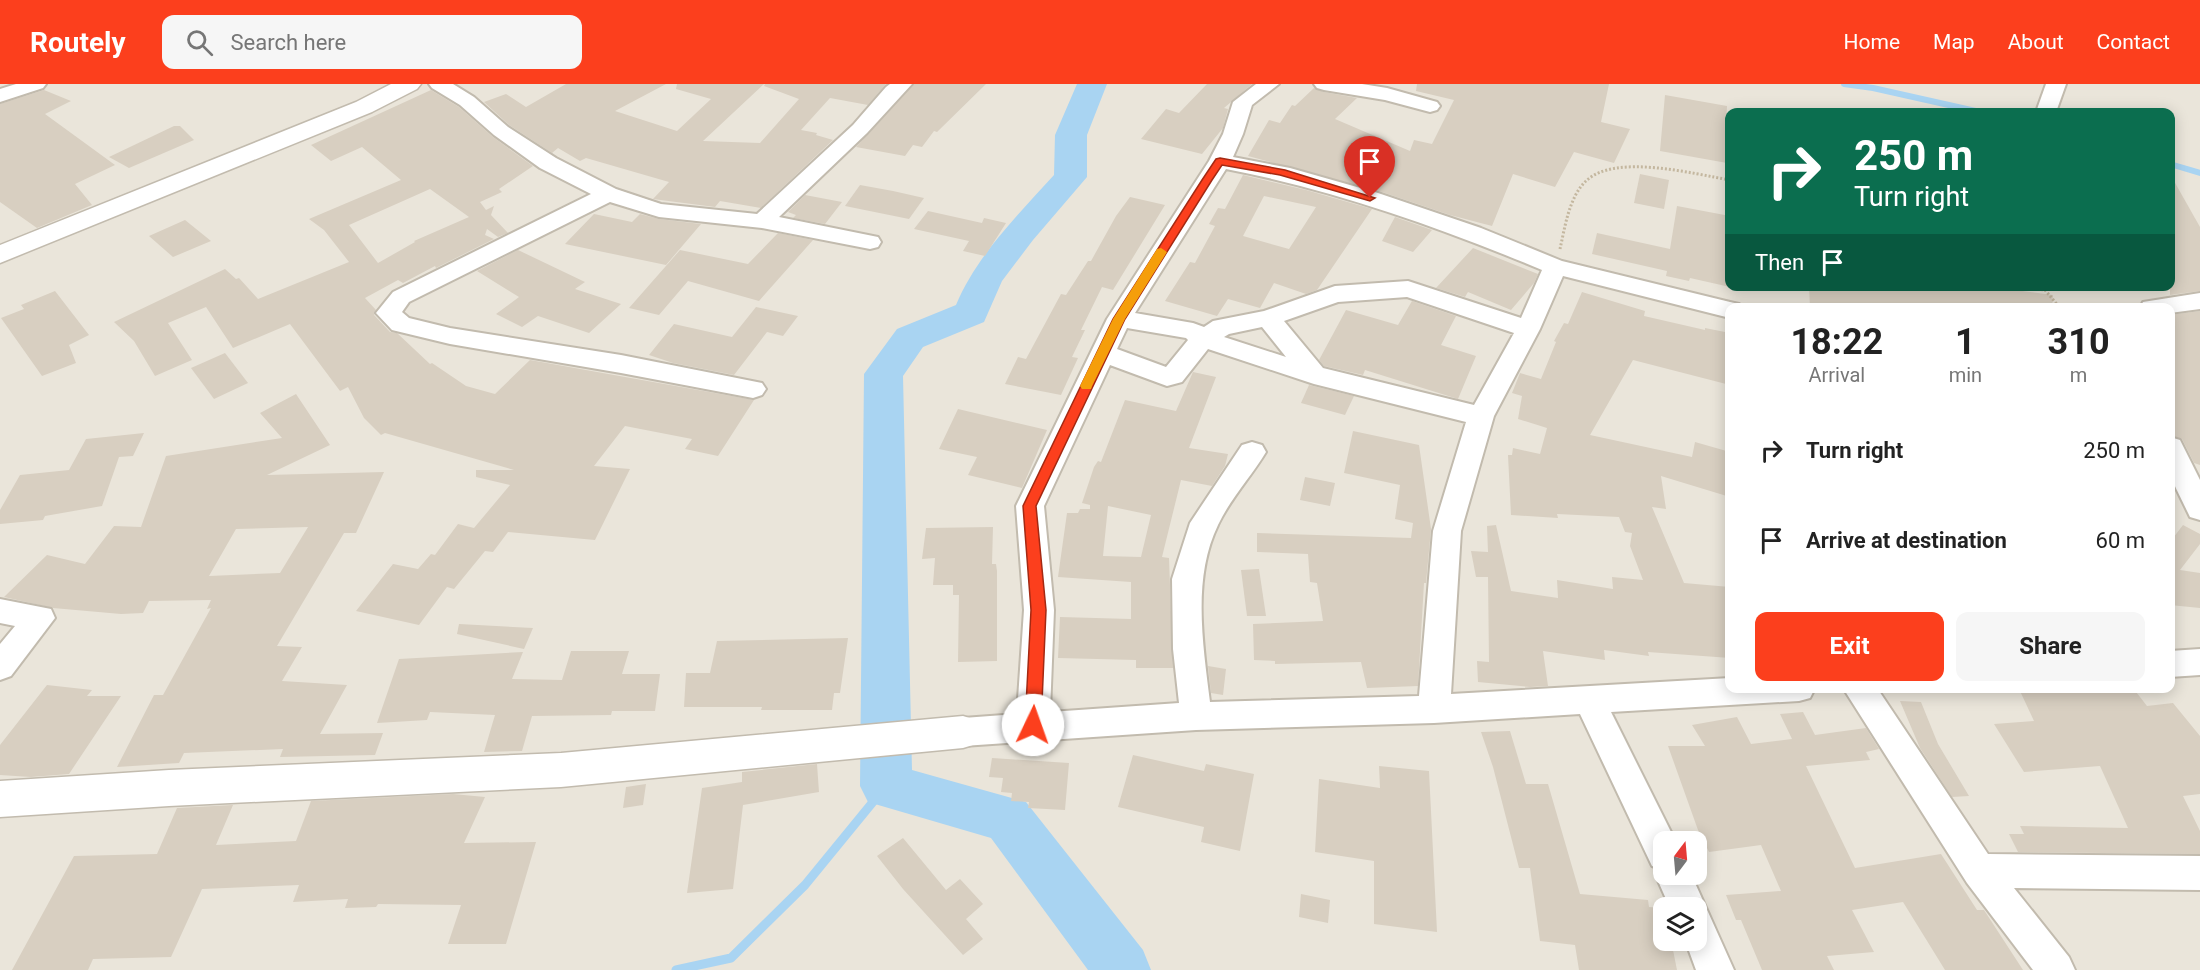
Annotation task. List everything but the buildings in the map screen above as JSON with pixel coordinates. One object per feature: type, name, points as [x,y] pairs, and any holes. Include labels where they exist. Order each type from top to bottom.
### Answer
[{"type":"street","points":[[0,96],[36,84]]},
{"type":"street","points":[[0,255],[364,107],[409,84]]},
{"type":"street","points":[[439,84],[467,101],[501,131],[548,163],[608,194],[659,210],[762,221],[870,242]]},
{"type":"street","points":[[762,221],[860,129],[893,91],[902,84]]},
{"type":"street","points":[[1033,725],[1039,610],[1030,506],[1119,319],[1220,161],[1233,134],[1243,102],[1269,84]]},
{"type":"street","points":[[1324,84],[1387,94],[1430,106]]},
{"type":"street","points":[[2047,108],[2056,84]]},
{"type":"street","points":[[1220,161],[1282,173],[1370,198],[1473,232],[1555,267],[1725,309]]},
{"type":"street","points":[[608,194],[401,297],[388,313],[401,324],[450,336],[753,389]]},
{"type":"street","points":[[1434,709],[1447,531],[1481,416],[1528,329],[1555,267]]},
{"type":"street","points":[[1102,353],[1167,377],[1173,376],[1203,339],[1221,327],[1268,318],[1335,294],[1408,289],[1528,329]]},
{"type":"street","points":[[2175,304],[2200,300]]},
{"type":"street","points":[[1268,318],[1314,375]]},
{"type":"street","points":[[1119,319],[1193,331],[1203,339],[1314,375],[1481,416]]},
{"type":"street","points":[[1196,716],[1188,649],[1187,579],[1204,523],[1252,452]]},
{"type":"street","points":[[2175,457],[2200,509]]},
{"type":"street","points":[[0,611],[40,618],[0,667]]},
{"type":"street","points":[[2175,664],[2200,662]]},
{"type":"street","points":[[0,799],[169,788],[561,770],[1033,725],[1196,716],[1434,709],[1725,692]]},
{"type":"street","points":[[1862,693],[1980,871],[2056,970]]},
{"type":"street","points":[[1588,700],[1653,832]]},
{"type":"street","points":[[1980,871],[2200,873]]},
{"type":"street","points":[[1707,950],[1715,970]]},
{"type":"path","points":[[1555,267],[1574,198],[1587,178],[1597,172],[1611,168],[1649,167],[1725,179]]},
{"type":"path","points":[[2046,291],[2056,303]]},
{"type":"shaded area","points":[[0,84],[2200,84],[2200,970],[0,970]]},
{"type":"waterway","points":[[1092,84],[1071,135],[1070,177],[1021,232],[985,279],[971,313],[910,338],[883,374],[886,786],[1008,819],[1123,970]]},
{"type":"waterway","points":[[1844,84],[1873,88],[1962,108]]},
{"type":"waterway","points":[[2175,166],[2200,173]]},
{"type":"waterway","points":[[676,970],[731,958],[805,885],[886,786]]},
{"type":"slow traffic","points":[[1086,386],[1119,319],[1161,252]]},
{"type":"route","points":[[1033,725],[1039,610],[1030,506],[1119,319],[1207,180],[1220,161],[1282,173],[1370,198]]}]
